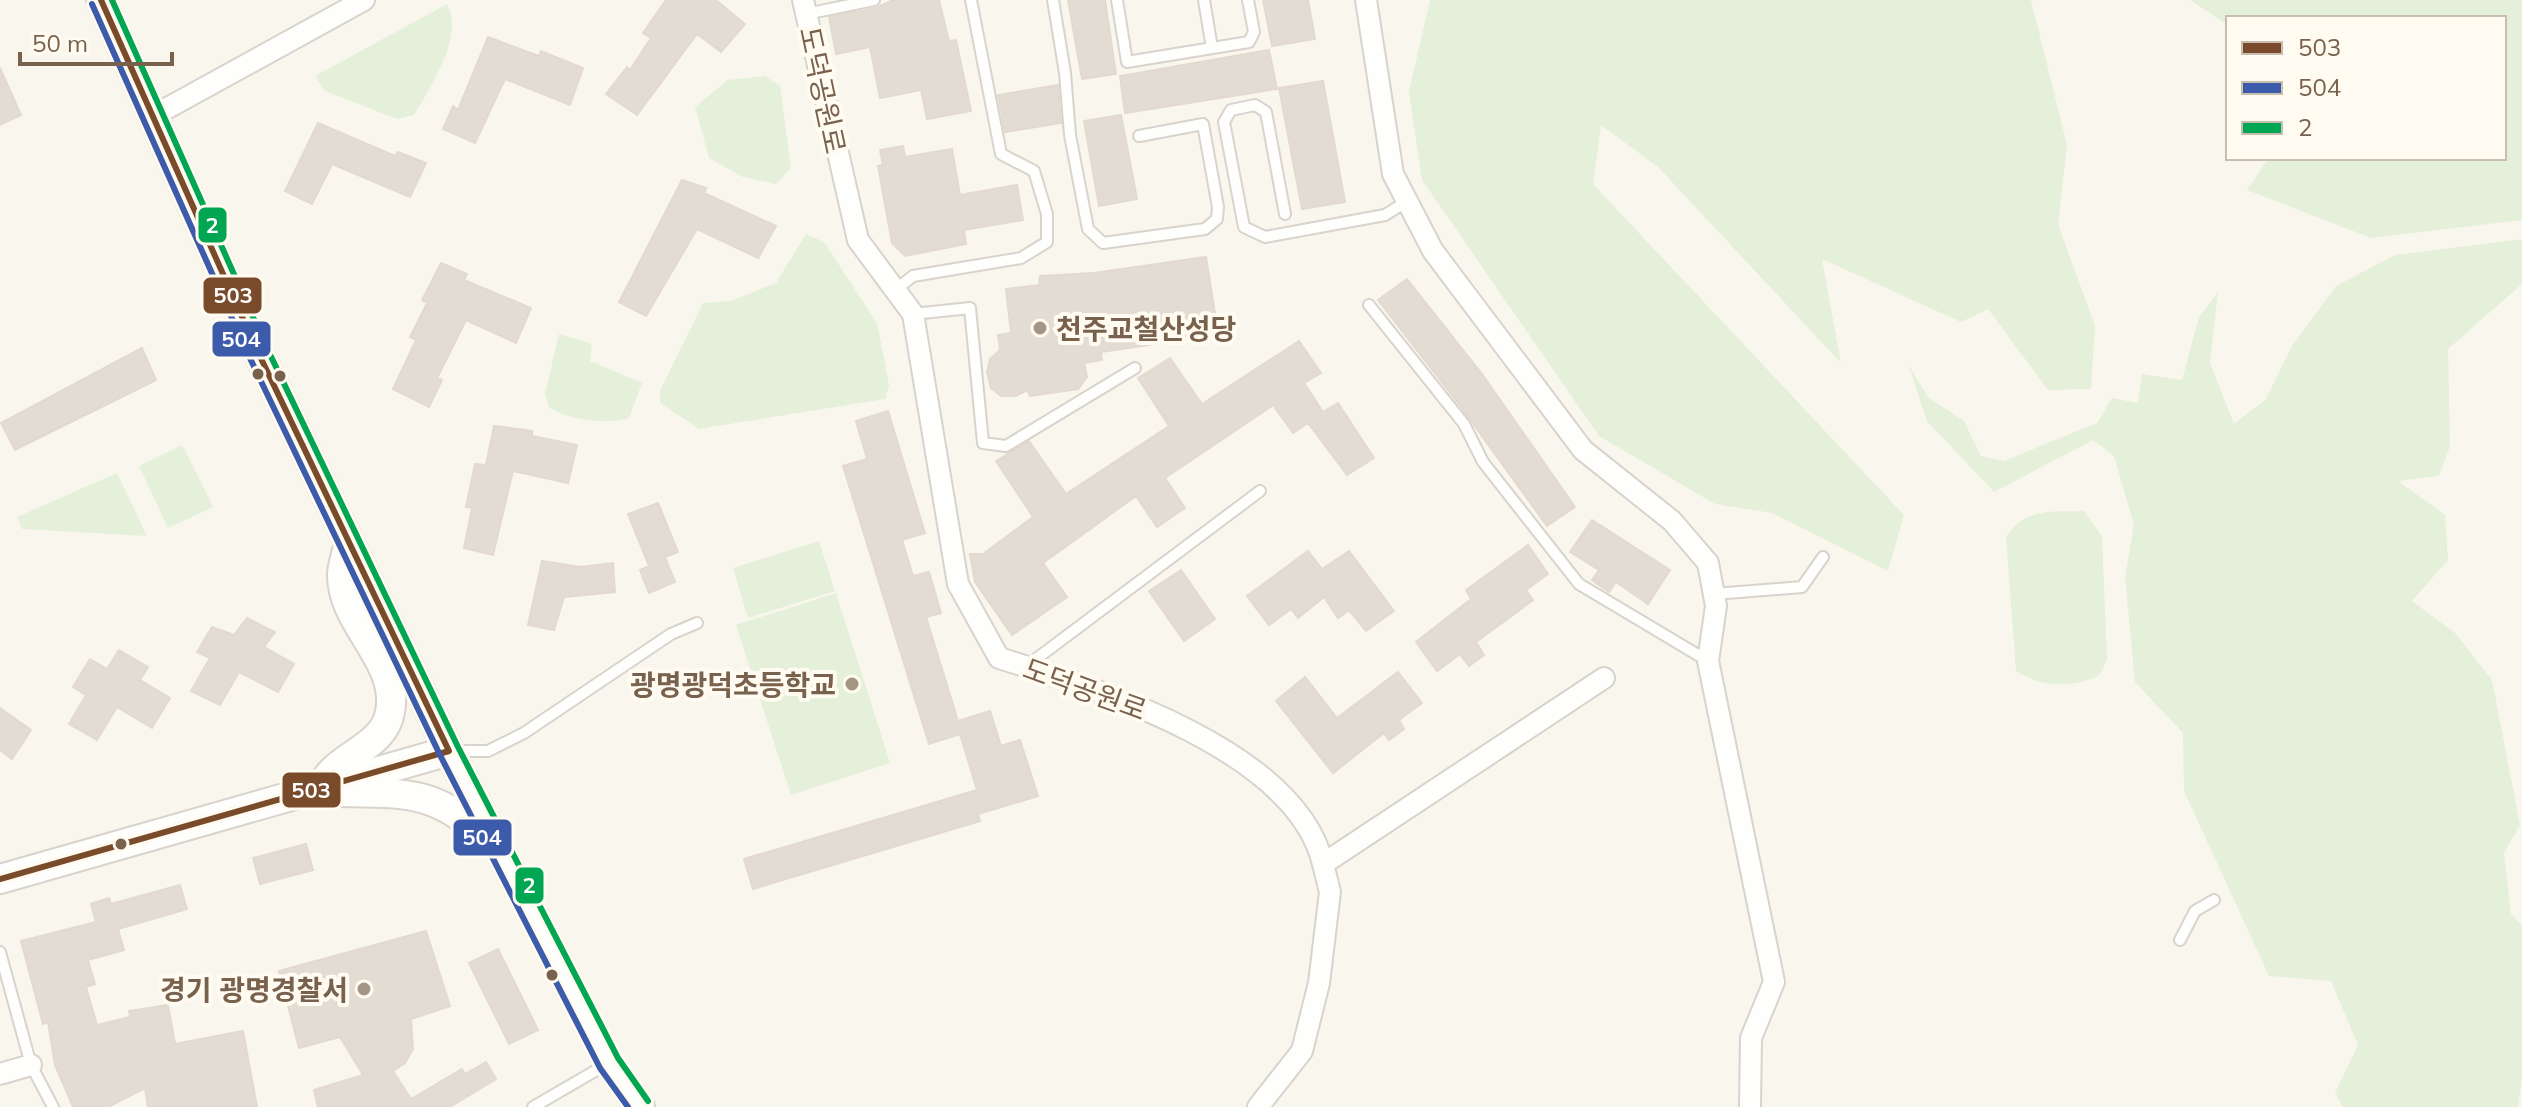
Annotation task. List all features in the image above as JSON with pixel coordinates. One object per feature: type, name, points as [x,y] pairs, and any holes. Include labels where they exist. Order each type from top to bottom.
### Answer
[{"type":"main road","points":[[101,0],[256,348],[449,751],[609,1063],[640,1107]]},
{"type":"main road","points":[[315,789],[335,767],[376,737],[391,711],[387,683],[346,597],[342,572],[349,543]]},
{"type":"main road","points":[[0,879],[449,751]]},
{"type":"main road","points":[[315,789],[404,792],[424,797],[458,812],[502,854]]},
{"type":"street","points":[[153,116],[364,0]]},
{"type":"street","points":[[1366,0],[1393,174],[1433,251],[1583,450],[1672,521],[1708,563],[1716,606],[1708,661],[1774,982],[1751,1038],[1750,1107]]},
{"type":"street","name":"도덕공원로","points":[[805,7],[858,240],[913,314],[958,584],[999,658],[1100,690],[1212,741],[1269,783],[1317,840],[1330,892],[1319,983],[1302,1051],[1258,1107]]},
{"type":"street","points":[[1323,864],[1604,678]]},
{"type":"street","points":[[0,1074],[31,1065]]},
{"type":"lane","points":[[805,7],[874,0]]},
{"type":"lane","points":[[895,290],[913,276],[1021,258],[1047,242],[1047,214],[1034,171],[1001,154],[971,0]]},
{"type":"lane","points":[[1053,0],[1065,73],[1070,135],[1088,229],[1103,243],[1205,229],[1217,219],[1218,207],[1203,124],[1139,136]]},
{"type":"lane","points":[[1117,0],[1127,62],[1249,42],[1254,32],[1248,0]]},
{"type":"lane","points":[[1204,0],[1212,48]]},
{"type":"lane","points":[[1285,214],[1266,112],[1255,105],[1231,110],[1224,122],[1244,227],[1265,237],[1385,215],[1406,202]]},
{"type":"lane","points":[[1369,305],[1464,424],[1483,462],[1579,584],[1708,661]]},
{"type":"lane","points":[[913,314],[970,308],[983,443],[1006,446],[1135,368]]},
{"type":"lane","points":[[1026,667],[1260,491]]},
{"type":"lane","points":[[1714,594],[1802,587],[1823,557]]},
{"type":"lane","points":[[449,751],[488,751],[524,733],[671,634],[697,623]]},
{"type":"lane","points":[[2180,940],[2195,911],[2214,900]]},
{"type":"lane","points":[[0,952],[31,1065],[53,1107]]},
{"type":"lane","points":[[533,1107],[609,1063]]},
{"type":"green space","points":[[1430,0],[2031,0],[2067,145],[2058,224],[2095,326],[2091,389],[2048,390],[1988,309],[1961,322],[1822,259],[1841,363],[1658,167],[1601,125],[1593,184],[1904,515],[1888,571],[1772,513],[1715,504],[1599,436],[1422,180],[1409,92]]},
{"type":"green space","points":[[2190,0],[2522,0],[2522,220],[2371,238],[2247,190],[2268,160],[2506,160],[2506,16],[2226,16],[2226,24]]},
{"type":"green space","points":[[447,4],[452,31],[449,46],[414,115],[397,119],[325,91],[315,76]]},
{"type":"green space","points":[[765,76],[780,86],[791,168],[776,184],[743,177],[709,158],[695,107],[728,80]]},
{"type":"green space","points":[[806,234],[824,242],[877,323],[889,385],[885,399],[699,429],[660,403],[660,391],[703,303],[731,301],[776,283]]},
{"type":"green space","points":[[2522,239],[2522,284],[2448,349],[2450,446],[2439,476],[2398,481],[2445,515],[2448,560],[2412,601],[2455,633],[2492,680],[2520,825],[2504,853],[2511,914],[2522,926],[2522,1079],[2518,1107],[2343,1107],[2335,1093],[2358,1045],[2331,981],[2269,976],[2184,791],[2183,733],[2135,682],[2125,577],[2134,525],[2114,456],[2093,440],[1994,492],[1927,421],[1908,364],[1928,397],[1964,421],[1981,456],[2004,461],[2097,423],[2112,398],[2138,403],[2142,374],[2182,380],[2199,317],[2218,292],[2210,363],[2234,424],[2266,399],[2292,346],[2336,286],[2395,255]]},
{"type":"green space","points":[[559,334],[592,344],[590,361],[642,383],[629,418],[588,420],[549,407],[545,394]]},
{"type":"green space","points":[[182,445],[213,507],[168,528],[139,466]]},
{"type":"green space","points":[[117,473],[147,536],[22,529],[17,517]]},
{"type":"green space","points":[[2084,511],[2102,536],[2107,659],[2100,675],[2089,680],[2068,684],[2047,683],[2016,671],[2006,537],[2022,520],[2040,513]]},
{"type":"green space","points":[[819,541],[835,591],[748,618],[733,568]]},
{"type":"green space","points":[[836,593],[890,763],[791,795],[736,625]]},
{"type":"building","points":[[666,0],[716,0],[745,24],[721,52],[697,34],[637,115],[606,94],[627,67],[630,70],[651,38],[643,33]]},
{"type":"building","points":[[893,0],[939,0],[949,41],[956,40],[971,111],[927,119],[921,90],[880,98],[870,47],[836,54],[829,17],[876,8]]},
{"type":"building","points":[[1068,0],[1105,0],[1116,74],[1082,79]]},
{"type":"building","points":[[1263,0],[1308,0],[1315,39],[1272,46]]},
{"type":"building","points":[[488,37],[539,56],[541,51],[583,68],[570,105],[505,79],[475,143],[443,129],[453,106],[458,110]]},
{"type":"building","points":[[1269,50],[1277,89],[1125,113],[1120,76]]},
{"type":"building","points":[[0,68],[21,115],[0,125]]},
{"type":"building","points":[[1323,81],[1345,202],[1302,209],[1279,88]]},
{"type":"building","points":[[1058,85],[1061,123],[1005,132],[998,95]]},
{"type":"building","points":[[1121,115],[1137,199],[1099,206],[1084,121]]},
{"type":"building","points":[[318,123],[395,156],[398,152],[426,163],[410,197],[332,164],[312,204],[285,191]]},
{"type":"building","points":[[903,146],[905,157],[952,149],[960,195],[1017,185],[1023,220],[964,230],[966,244],[905,256],[892,243],[878,166],[883,165],[880,150]]},
{"type":"building","points":[[682,180],[706,188],[704,193],[776,226],[758,258],[697,229],[646,316],[619,302]]},
{"type":"building","points":[[1206,257],[1217,326],[1196,338],[1101,352],[1102,360],[1084,363],[1087,377],[1078,389],[1030,396],[1027,390],[1016,396],[1001,396],[991,388],[987,372],[990,359],[1000,350],[998,335],[1011,333],[1006,289],[1039,285],[1040,276],[1094,273]]},
{"type":"building","points":[[441,263],[467,274],[464,280],[531,308],[516,343],[466,320],[437,378],[442,380],[429,407],[393,389],[416,340],[410,337],[427,303],[422,300]]},
{"type":"building","points":[[1407,279],[1482,374],[1575,507],[1547,526],[1378,300]]},
{"type":"building","points":[[1299,341],[1321,373],[1304,383],[1323,412],[1338,403],[1374,458],[1347,475],[1308,423],[1293,433],[1273,405],[1165,478],[1185,508],[1157,527],[1136,496],[1043,563],[1067,597],[1012,635],[975,582],[970,554],[983,554],[1033,517],[996,461],[1029,441],[1066,494],[1169,426],[1138,378],[1170,358],[1202,404]]},
{"type":"building","points":[[142,348],[156,380],[15,450],[1,423]]},
{"type":"building","points":[[888,411],[925,533],[902,540],[913,576],[929,572],[941,613],[926,617],[958,721],[990,711],[1001,746],[1020,740],[1038,796],[978,814],[980,821],[753,889],[744,859],[977,790],[960,734],[929,744],[843,466],[867,459],[856,421]]},
{"type":"building","points":[[494,426],[532,431],[532,436],[577,445],[568,483],[513,471],[493,555],[464,548],[472,508],[466,507],[475,464],[486,465]]},
{"type":"building","points":[[658,503],[678,552],[665,557],[675,582],[649,593],[640,570],[649,566],[628,514]]},
{"type":"building","points":[[1592,520],[1670,570],[1648,604],[1616,582],[1609,592],[1592,580],[1599,570],[1570,552]]},
{"type":"building","points":[[1528,545],[1548,574],[1526,590],[1533,600],[1476,642],[1484,655],[1469,666],[1460,654],[1437,671],[1416,642],[1471,599],[1466,590]]},
{"type":"building","points":[[1308,551],[1322,569],[1349,551],[1394,611],[1366,631],[1349,610],[1338,618],[1324,597],[1298,618],[1291,609],[1269,625],[1247,596]]},
{"type":"building","points":[[542,561],[581,567],[613,563],[615,592],[564,597],[554,630],[528,625]]},
{"type":"building","points":[[1181,570],[1215,619],[1184,641],[1149,591]]},
{"type":"building","points":[[247,618],[275,632],[264,647],[294,664],[278,692],[239,672],[220,705],[191,691],[210,658],[197,652],[212,627],[234,635]]},
{"type":"building","points":[[119,650],[148,667],[140,680],[170,698],[152,728],[117,707],[97,740],[69,724],[86,695],[73,687],[90,659],[107,669]]},
{"type":"building","points":[[1398,672],[1422,703],[1399,720],[1404,729],[1389,740],[1384,733],[1333,773],[1276,701],[1305,677],[1337,718]]},
{"type":"building","points":[[0,708],[31,730],[12,759],[0,750]]},
{"type":"building","points":[[306,844],[313,870],[260,884],[253,858]]},
{"type":"building","points":[[180,885],[187,909],[118,929],[124,950],[88,960],[95,984],[86,987],[97,1025],[130,1017],[129,1011],[168,1005],[175,1044],[243,1031],[257,1107],[148,1107],[145,1088],[108,1107],[73,1107],[55,1065],[48,1022],[43,1024],[21,941],[96,922],[91,904],[109,898],[111,904]]},
{"type":"building","name":"경기 광명경찰서","points":[[426,931],[450,1006],[411,1019],[413,1049],[405,1063],[393,1071],[411,1099],[462,1069],[465,1074],[486,1062],[496,1079],[450,1107],[318,1107],[314,1090],[363,1075],[340,1037],[299,1048],[279,971]]},
{"type":"building","points":[[498,949],[538,1030],[509,1044],[469,963]]},
{"type":"transit line","name":"503","points":[[0,879],[449,751],[256,348],[101,0]]},
{"type":"transit line","name":"2","points":[[112,0],[265,344],[458,747],[618,1058],[648,1101]]},
{"type":"transit line","name":"504","points":[[92,4],[247,352],[440,755],[600,1068],[628,1107]]},
{"type":"place","name":"천주교철산성당","points":[[1040,328]]},
{"type":"place","name":"광명광덕초등학교","points":[[852,684]]},
{"type":"place","name":"경기 광명경찰서","points":[[364,989]]}]
